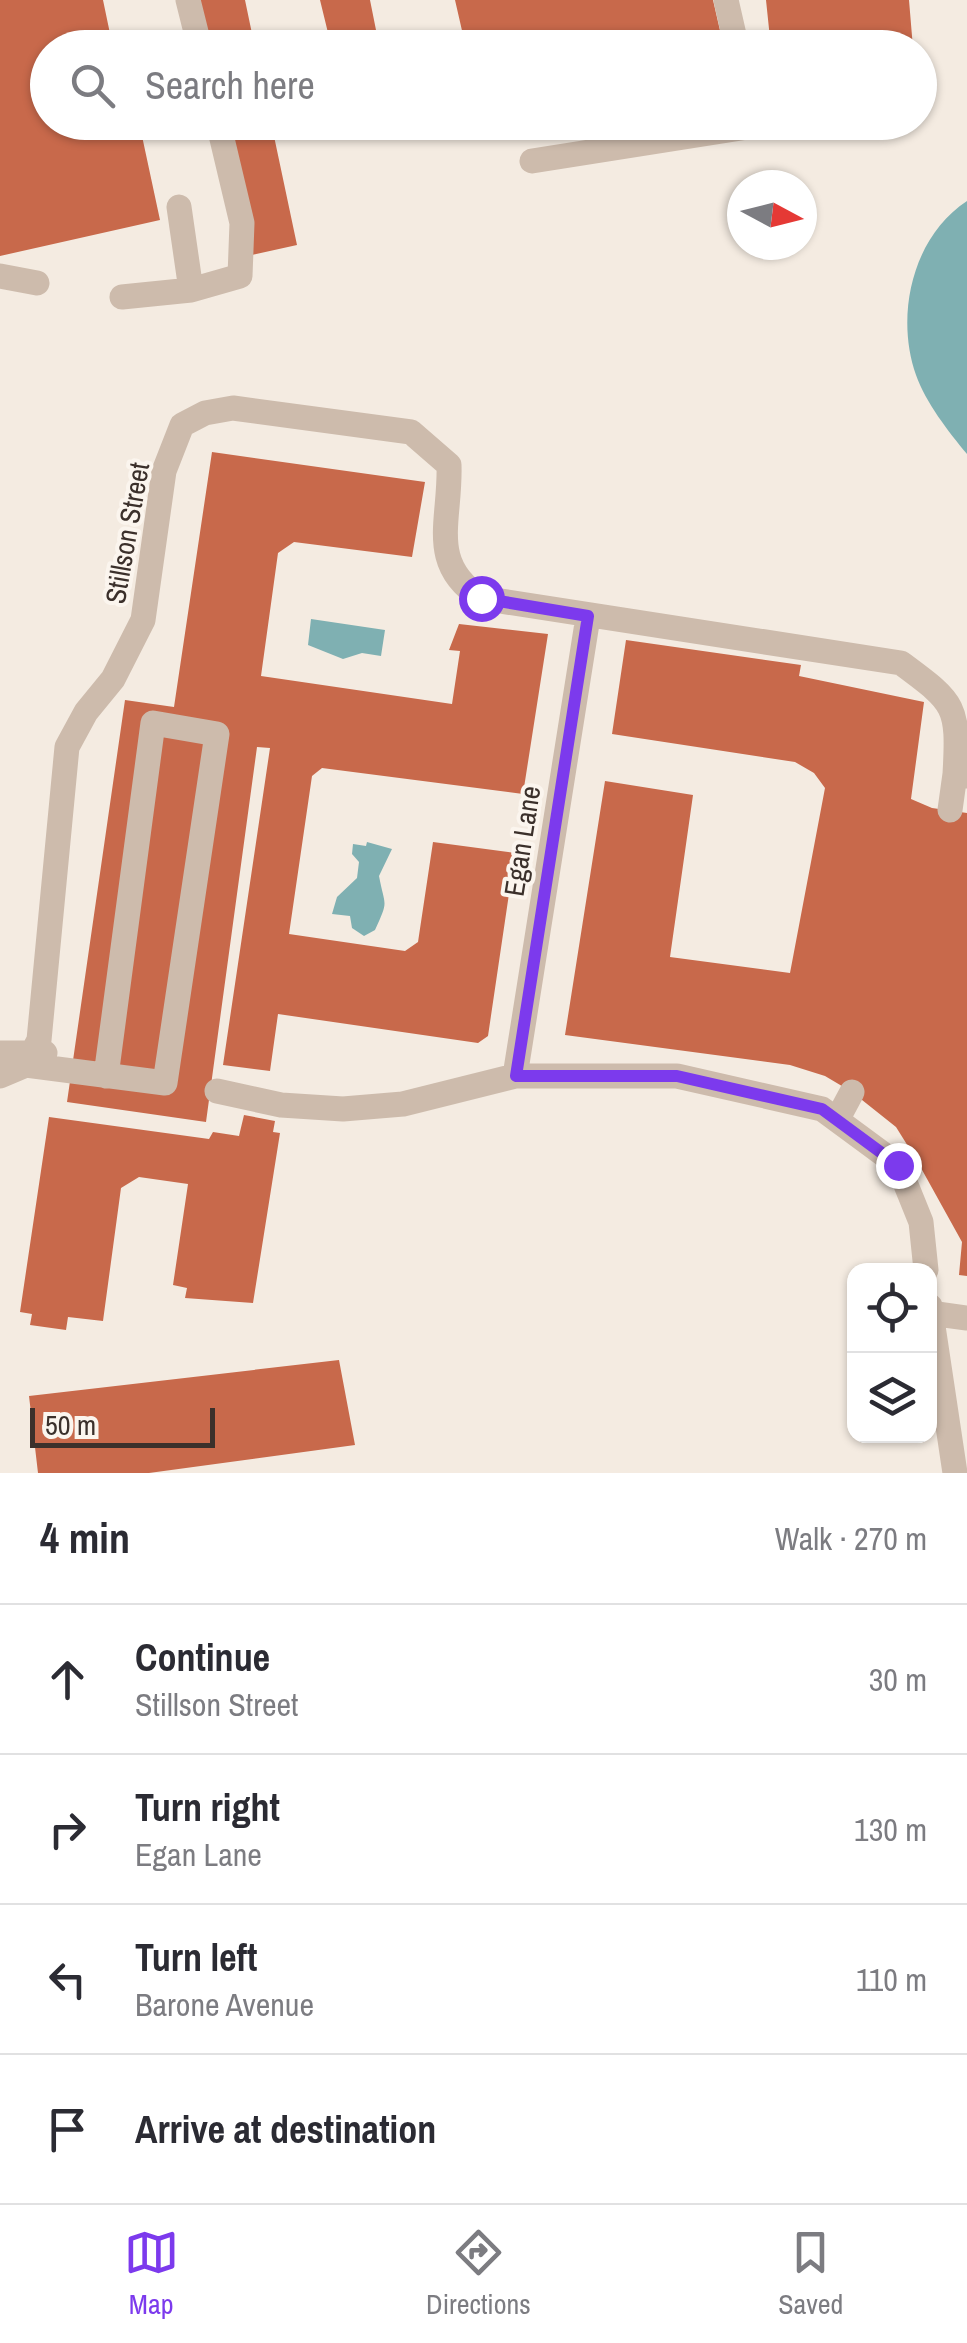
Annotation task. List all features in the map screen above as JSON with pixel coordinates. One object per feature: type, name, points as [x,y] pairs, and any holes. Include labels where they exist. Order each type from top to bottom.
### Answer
[{"type":"street","points":[[188,0],[196,30]]},
{"type":"street","points":[[726,0],[733,30]]},
{"type":"street","points":[[122,297],[191,290],[240,276],[242,223],[222,140]]},
{"type":"street","points":[[532,160],[663,140]]},
{"type":"street","points":[[179,207],[191,290]]},
{"type":"street","points":[[0,276],[36,283]]},
{"type":"street","name":"Stillson Street","points":[[30,1058],[38,1040],[67,747],[86,712],[113,679],[143,620],[164,471],[182,426],[205,413],[233,408],[411,432],[449,465],[444,553],[458,583],[481,598],[588,616]]},
{"type":"street","points":[[588,616],[902,663],[947,697],[961,775],[950,810]]},
{"type":"street","name":"Egan Lane","points":[[516,1076],[588,616]]},
{"type":"street","points":[[0,1053],[107,1068],[166,1083],[216,734],[153,722],[107,1068]]},
{"type":"street","points":[[0,1076],[30,1058]]},
{"type":"street","points":[[217,1091],[281,1104],[344,1109],[403,1104],[516,1076],[677,1076],[822,1109],[898,1165],[920,1222],[925,1263]]},
{"type":"street","points":[[838,1120],[852,1092]]},
{"type":"street","points":[[937,1312],[967,1318]]},
{"type":"street","points":[[936,1353],[954,1473]]},
{"type":"water","points":[[967,201],[967,454],[920,385],[907,328],[908,304],[921,256],[948,216]]},
{"type":"water","points":[[311,619],[385,630],[381,656],[362,653],[343,659],[308,645]]},
{"type":"water","points":[[367,842],[392,849],[379,876],[382,913],[375,930],[364,936],[352,928],[350,916],[332,914],[337,897],[357,878],[359,862],[352,854],[353,844],[366,846]]},
{"type":"building","points":[[0,0],[103,0],[109,30],[30,30],[30,140],[143,140],[160,220],[0,256]]},
{"type":"building","points":[[198,0],[245,0],[251,30],[204,30]]},
{"type":"building","points":[[320,0],[370,0],[376,30],[327,30]]},
{"type":"building","points":[[455,0],[713,0],[720,30],[462,30]]},
{"type":"building","points":[[766,0],[909,0],[912,30],[769,30]]},
{"type":"building","points":[[228,140],[275,140],[297,245],[252,255]]},
{"type":"building","points":[[212,452],[425,482],[412,557],[294,542],[278,553],[261,676],[452,704],[460,651],[449,650],[459,624],[548,634],[523,794],[322,768],[312,776],[289,934],[405,951],[418,942],[433,842],[515,853],[488,1036],[478,1043],[278,1014],[270,1071],[223,1065],[270,748],[257,747],[206,1122],[67,1102],[125,700],[174,707]]},
{"type":"building","points":[[626,640],[801,665],[799,676],[924,702],[911,799],[932,808],[967,813],[967,1276],[959,1275],[962,1242],[896,1127],[852,1092],[825,1076],[790,1065],[565,1035],[605,781],[693,795],[670,957],[790,973],[825,788],[814,773],[795,762],[612,734]]},
{"type":"building","points":[[244,1115],[275,1121],[273,1132],[280,1133],[253,1303],[185,1298],[187,1288],[173,1285],[188,1184],[139,1177],[121,1188],[103,1321],[68,1317],[66,1330],[30,1325],[32,1314],[20,1312],[49,1117],[209,1139],[213,1132],[239,1136]]},
{"type":"building","points":[[339,1360],[355,1445],[149,1473],[38,1473],[29,1396]]},
{"type":"route","points":[[481,598],[588,616],[516,1076],[677,1076],[822,1109],[898,1165]]}]
